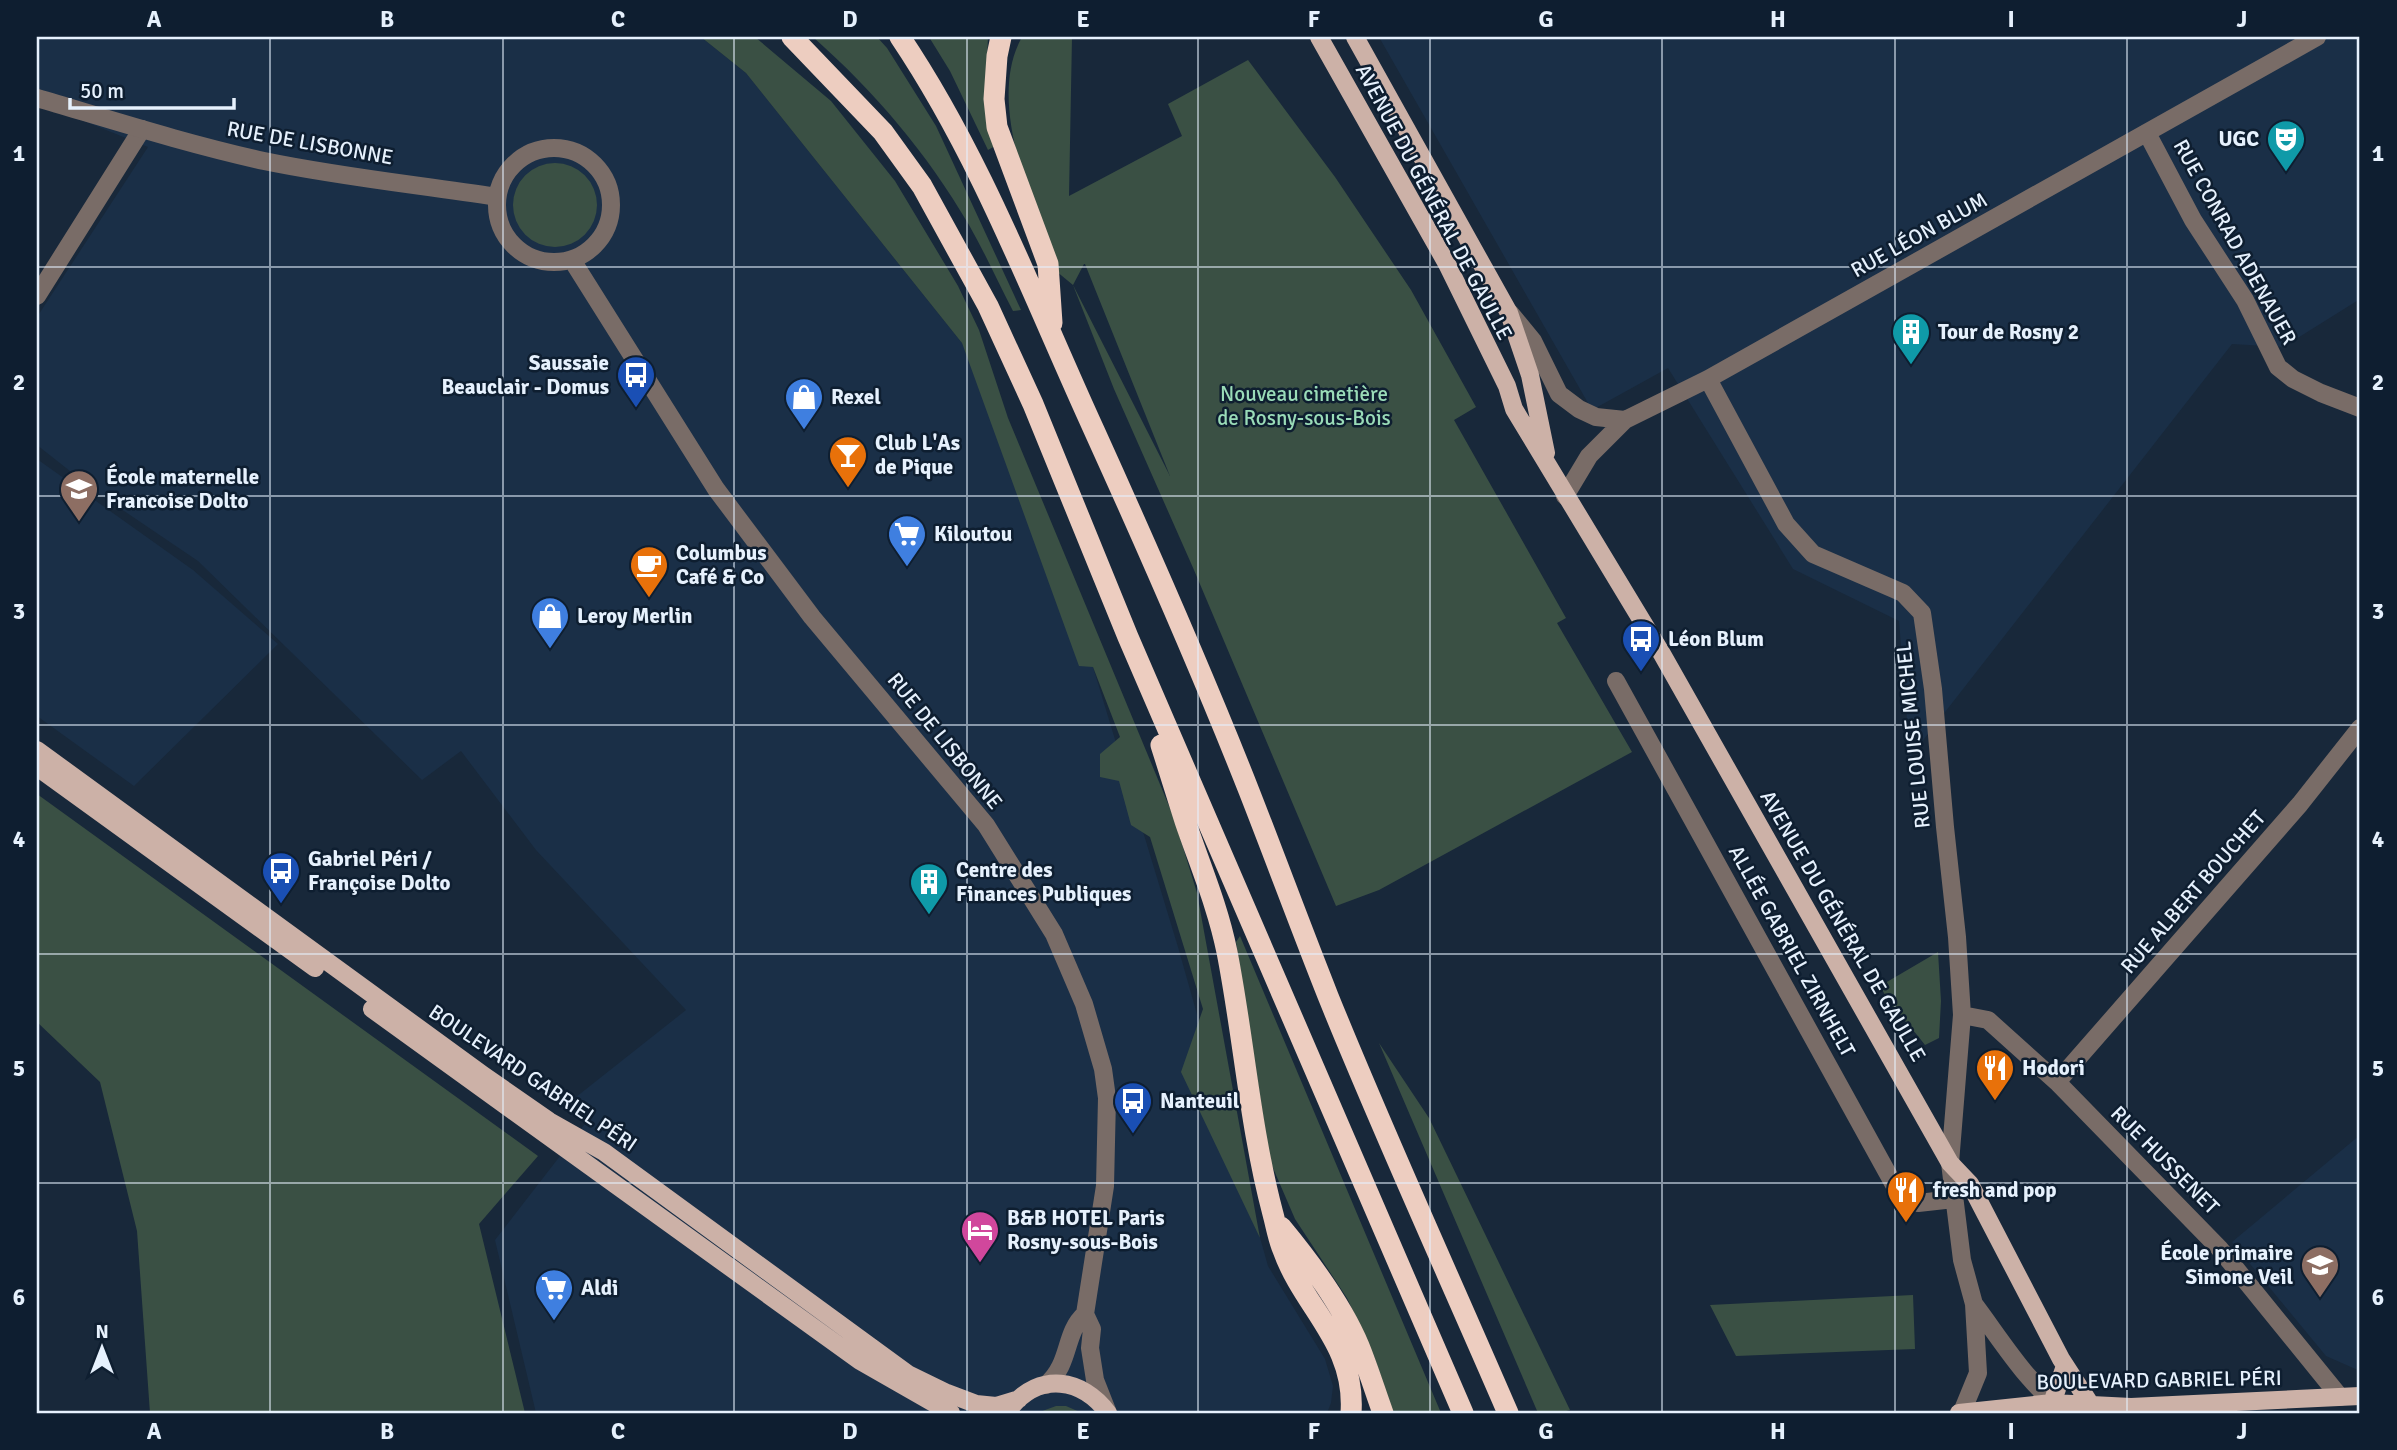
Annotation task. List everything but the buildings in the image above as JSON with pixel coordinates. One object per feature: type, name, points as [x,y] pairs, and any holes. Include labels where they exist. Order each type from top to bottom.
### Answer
[{"type":"highway","points":[[792,37],[883,132],[922,186],[988,306],[1033,404],[1128,638],[1463,1413]]},
{"type":"highway","points":[[1001,37],[994,99],[997,127],[1048,264],[1053,339]]},
{"type":"highway","points":[[901,38],[973,162],[1002,222],[1142,537],[1249,790],[1335,1012],[1508,1413]]},
{"type":"highway","points":[[1128,638],[1185,821],[1210,888],[1227,950],[1256,1143],[1283,1251],[1327,1325],[1346,1366],[1351,1390],[1351,1413]]},
{"type":"highway","points":[[1275,1220],[1323,1284],[1348,1325],[1359,1345],[1383,1413]]},
{"type":"main road","name":"AVENUE DU GÉNÉRAL DE GAULLE","points":[[1319,37],[1447,264],[1507,386],[1514,408],[1662,654],[1950,1163],[1970,1184],[2065,1366],[2093,1409]]},
{"type":"main road","name":"AVENUE DU GÉNÉRAL DE GAULLE","points":[[1355,37],[1509,313],[1530,375],[1547,463]]},
{"type":"main road","name":"BOULEVARD GABRIEL PÉRI","points":[[37,750],[483,1075],[550,1121],[604,1152],[888,1361],[926,1384],[976,1404],[1013,1406],[1036,1388],[1046,1385]]},
{"type":"main road","name":"BOULEVARD GABRIEL PÉRI","points":[[37,767],[860,1361],[951,1413]]},
{"type":"main road","points":[[2036,1413],[2052,1403],[2065,1366]]},
{"type":"main road","points":[[1046,1385],[1060,1384],[1082,1389],[1100,1402],[1108,1413]]},
{"type":"main road","name":"BOULEVARD GABRIEL PÉRI","points":[[1961,1413],[2052,1403],[2093,1409],[2360,1396]]},
{"type":"street","name":"RUE LÉON BLUM","points":[[1565,496],[1589,456],[1625,419],[1708,379],[2317,37]]},
{"type":"street","name":"RUE DE LISBONNE","points":[[37,98],[142,129],[267,161],[342,175],[497,197]]},
{"type":"street","points":[[37,296],[142,129]]},
{"type":"street","name":"RUE CONRAD ADENAUER","points":[[2147,133],[2193,220],[2245,300],[2278,367],[2293,379],[2321,393],[2360,408]]},
{"type":"street","points":[[550,148],[567,149],[596,165],[606,178],[611,194],[610,219],[599,241],[587,253],[572,260],[555,263],[539,260],[517,248],[502,230],[497,214],[497,197],[503,179],[514,164],[531,153],[550,148]]},
{"type":"street","name":"RUE DE LISBONNE","points":[[572,260],[716,489],[812,617],[986,825],[1054,934],[1084,1003],[1103,1069],[1107,1098],[1105,1186],[1086,1314],[1093,1329],[1090,1348],[1095,1380],[1108,1413]]},
{"type":"street","points":[[1509,313],[1533,341],[1559,394],[1579,409],[1596,416],[1625,419]]},
{"type":"street","name":"RUE LOUISE MICHEL","points":[[1708,379],[1786,524],[1813,554],[1903,593],[1922,613],[1933,689],[1962,1014],[1950,1163],[1962,1260],[1974,1304]]},
{"type":"street","name":"ALLÉE GABRIEL ZIRNHELT","points":[[1616,681],[1898,1192],[1918,1203],[1954,1199]]},
{"type":"street","name":"RUE ALBERT BOUCHET","points":[[2056,1082],[2300,804],[2360,728]]},
{"type":"street","name":"RUE HUSSENET","points":[[1962,1014],[1988,1020],[2056,1082],[2219,1248],[2340,1397]]},
{"type":"street","points":[[1974,1304],[2023,1370],[2052,1403],[2068,1413]]},
{"type":"street","points":[[1961,1413],[1978,1373],[1974,1304]]},
{"type":"street","name":"RUE DE LISBONNE","points":[[1046,1385],[1061,1367],[1074,1324],[1086,1314]]},
{"type":"shaded area","points":[[37,37],[701,37],[746,73],[962,343],[1093,667],[1178,947],[1268,1266],[1325,1359],[1333,1386],[1327,1413],[536,1413],[495,1240],[591,1116],[571,1101],[686,1010],[536,850],[461,751],[422,780],[198,561],[99,494],[37,445],[37,317],[148,147],[37,102]]},
{"type":"shaded area","points":[[1379,37],[2360,37],[2360,299],[2283,347],[2232,344],[1910,757],[1899,621],[1793,569],[1668,368],[1592,410]]},
{"type":"shaded area","points":[[37,459],[193,570],[278,644],[134,786],[37,716]]},
{"type":"shaded area","name":"École primaire Simone Veil","points":[[2360,1135],[2360,1371],[2326,1356],[2232,1242]]},
{"type":"green space","points":[[701,37],[755,37],[831,101],[895,181],[958,286],[979,330],[1008,418],[1174,818],[1197,893],[1260,1238],[1181,1072],[1203,1009],[1150,837],[1131,825],[1119,781],[1100,777],[1100,754],[1120,737],[1093,667],[1079,666],[962,343],[746,73]]},
{"type":"green space","points":[[813,37],[877,37],[887,48],[936,126],[1021,310],[1013,311],[969,225],[918,148],[858,79]]},
{"type":"green space","points":[[929,37],[988,37],[985,105],[995,146],[988,150],[950,71]]},
{"type":"green space","name":"Nouveau cimetière de Rosny-sous-Bois","points":[[1022,37],[1072,37],[1069,196],[1182,136],[1168,104],[1248,60],[1335,177],[1411,290],[1476,407],[1454,420],[1566,618],[1557,623],[1632,752],[1379,890],[1336,906],[1114,389],[1073,285],[1056,271],[1017,154],[1009,92],[1012,63]],"holes":[[[1085,264],[1170,476],[1073,285]]]},
{"type":"green space","points":[[555,163],[578,170],[590,182],[597,205],[590,228],[578,240],[555,247],[532,240],[520,228],[513,205],[520,182],[532,170]]},
{"type":"green space","points":[[37,794],[538,1156],[479,1224],[525,1413],[150,1413],[137,1231],[100,1082],[37,1022]]},
{"type":"green space","points":[[1240,936],[1441,1413],[1393,1413],[1374,1356],[1347,1298],[1295,1219],[1270,1161],[1236,942]]},
{"type":"green space","points":[[1938,952],[1941,1001],[1939,1038],[1925,1045],[1880,986]]},
{"type":"green space","points":[[1379,1043],[1429,1118],[1570,1410],[1538,1413]]},
{"type":"green space","points":[[1913,1295],[1915,1349],[1736,1356],[1710,1305]]},
{"type":"green space","points":[[1056,1406],[1066,1406],[1082,1413],[1037,1413]]},
{"type":"place","name":"UGC","points":[[2286,173]]},
{"type":"place","name":"Tour de Rosny 2","points":[[1911,366]]},
{"type":"place","name":"Saussaie Beauclair - Domus","points":[[636,409]]},
{"type":"place","name":"Rexel","points":[[804,431]]},
{"type":"place","name":"Club L'As de Pique","points":[[848,489]]},
{"type":"place","name":"École maternelle Francoise Dolto","points":[[79,523]]},
{"type":"place","name":"Kiloutou","points":[[907,568]]},
{"type":"place","name":"Columbus Café & Co","points":[[649,599]]},
{"type":"place","name":"Leroy Merlin","points":[[550,650]]},
{"type":"place","name":"Léon Blum","points":[[1641,673]]},
{"type":"place","name":"Gabriel Péri / Françoise Dolto","points":[[281,905]]},
{"type":"place","name":"Centre des Finances Publiques","points":[[929,916]]},
{"type":"place","name":"Hodori","points":[[1995,1102]]},
{"type":"place","name":"Nanteuil","points":[[1133,1135]]},
{"type":"place","name":"fresh and pop","points":[[1906,1224]]},
{"type":"place","name":"B&B HOTEL Paris Rosny-sous-Bois","points":[[980,1264]]},
{"type":"place","name":"École primaire Simone Veil","points":[[2320,1299]]},
{"type":"place","name":"Aldi","points":[[554,1322]]}]
